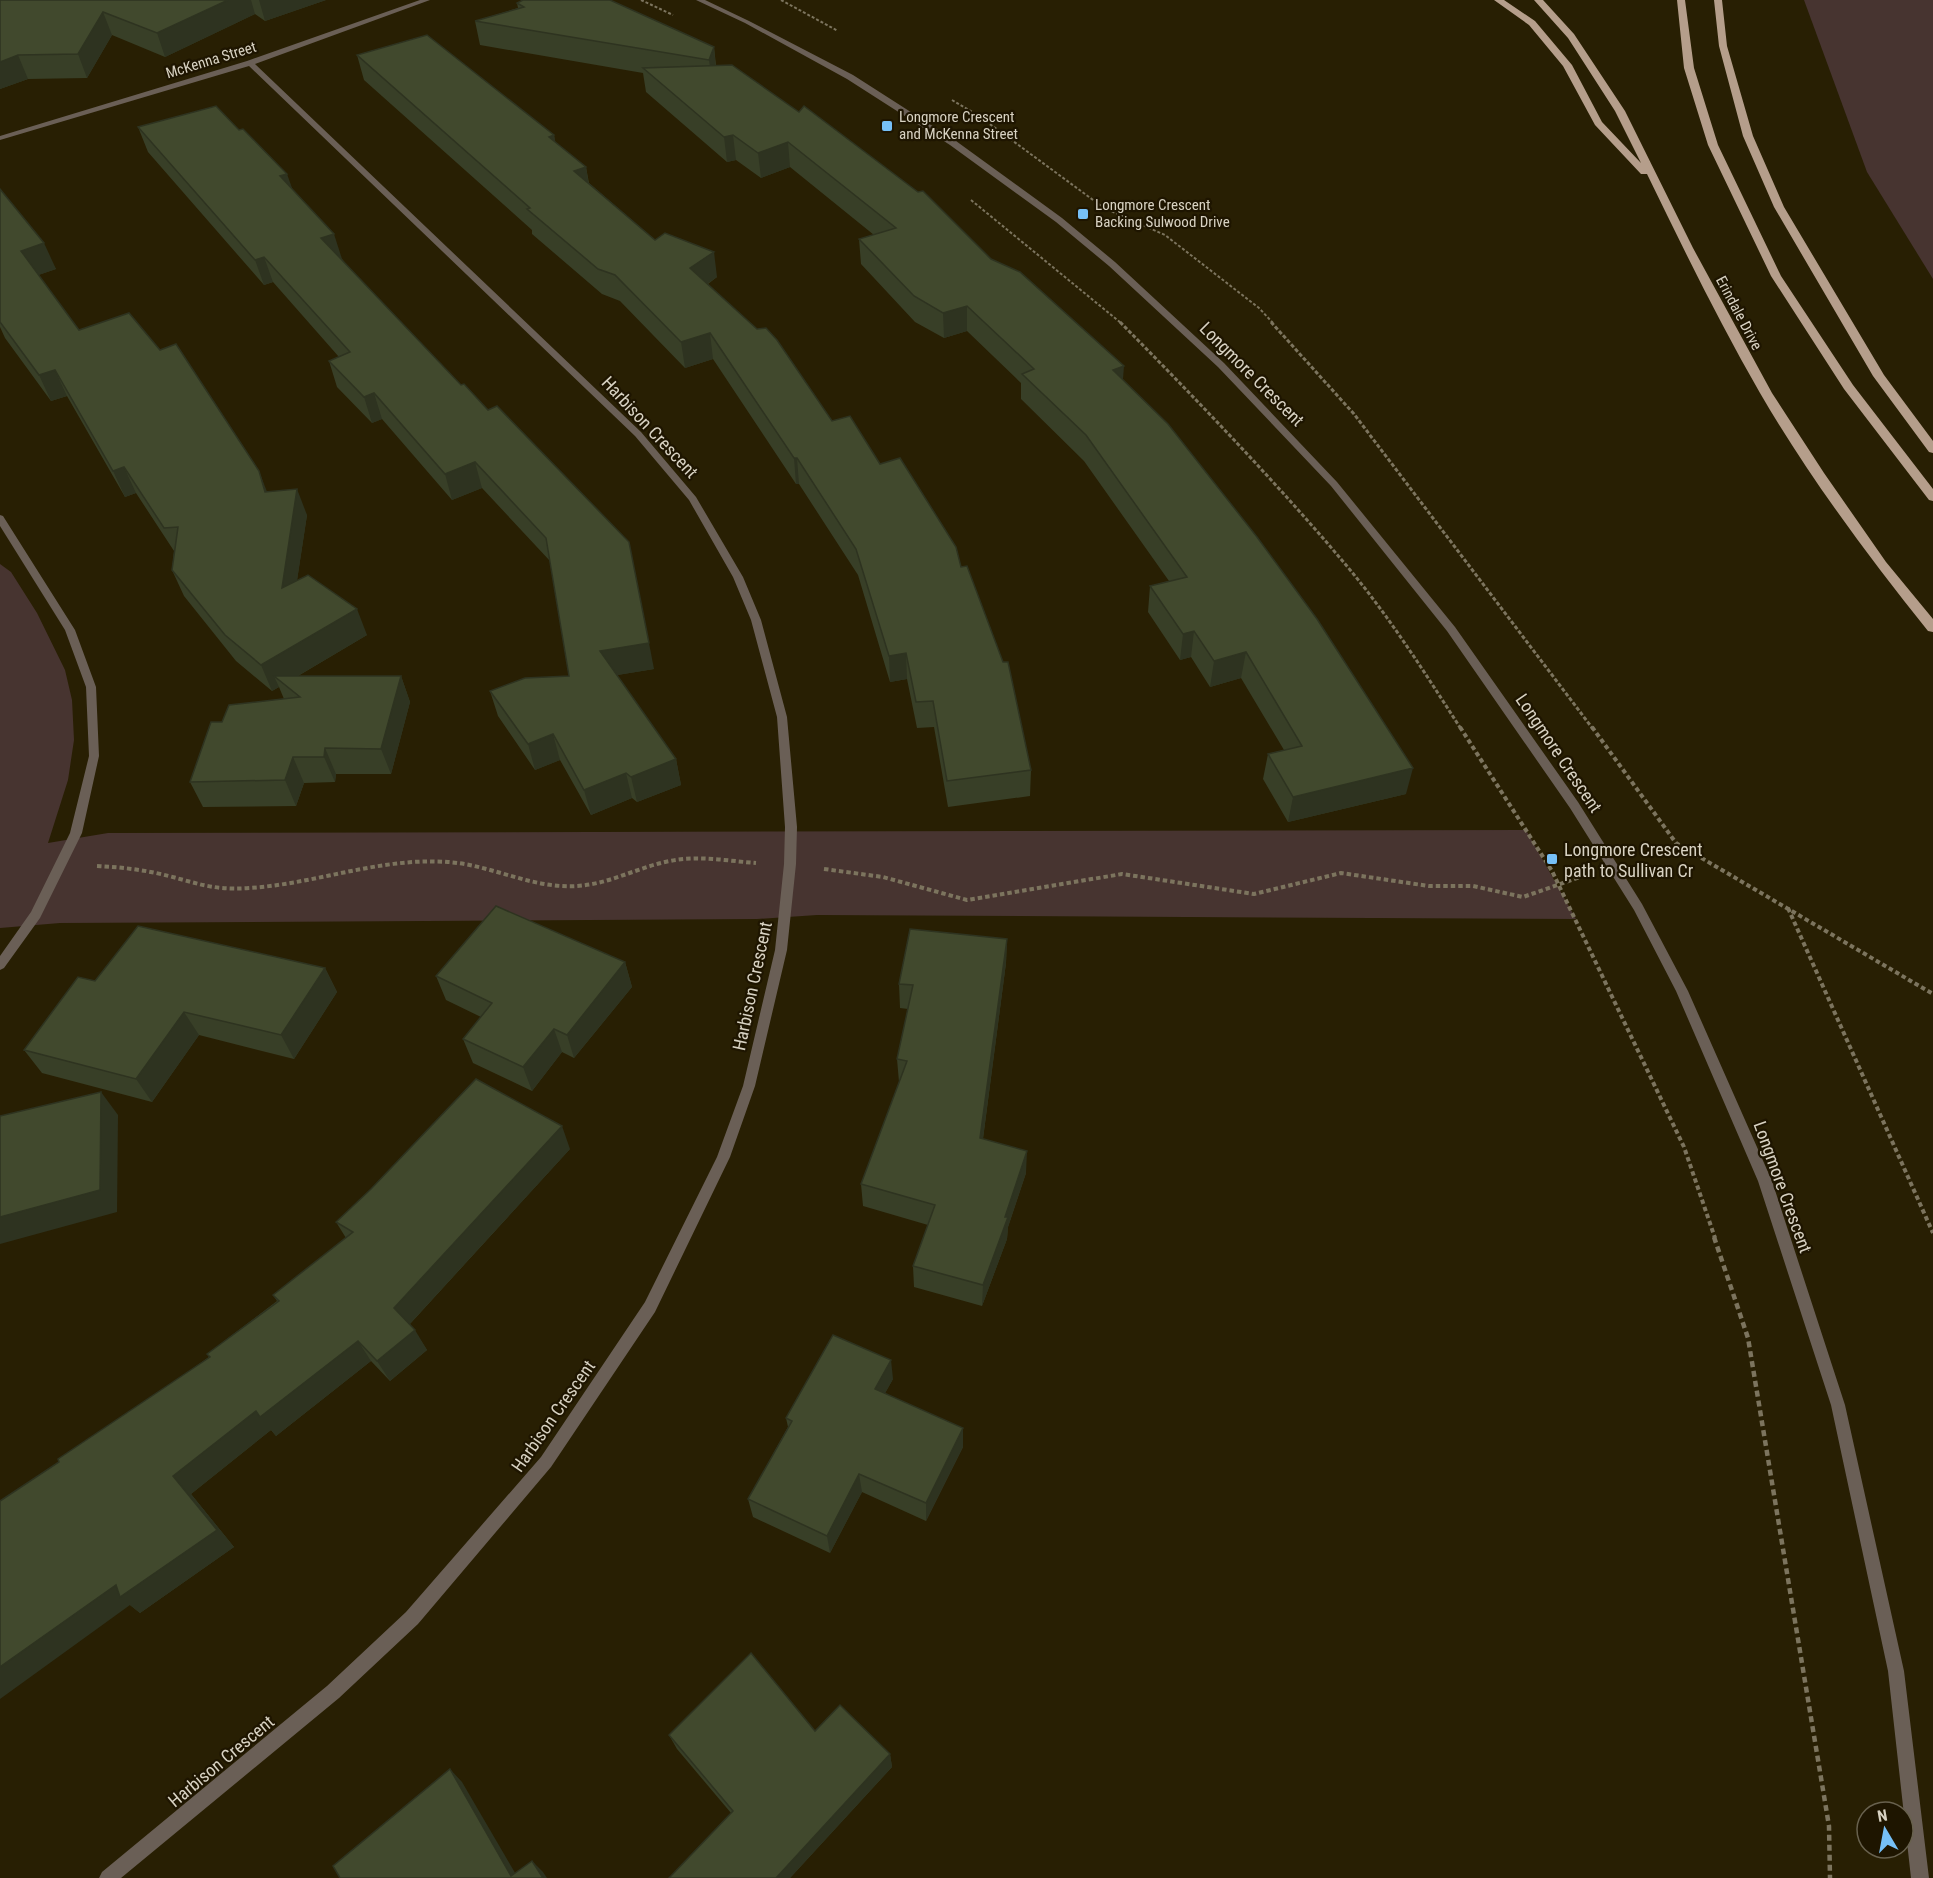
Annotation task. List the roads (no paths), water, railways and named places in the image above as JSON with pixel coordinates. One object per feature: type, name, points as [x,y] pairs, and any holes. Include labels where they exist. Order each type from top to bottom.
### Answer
[{"type":"main road","points":[[1498,0],[1532,23],[1567,64],[1598,123],[1654,183]]},
{"type":"main road","name":"Erindale Drive","points":[[1538,0],[1571,36],[1620,111],[1654,183],[1766,393],[1819,475],[1882,565],[1933,628]]},
{"type":"main road","points":[[1681,0],[1689,68],[1713,145],[1776,276],[1848,387],[1933,497]]},
{"type":"main road","points":[[1718,0],[1723,46],[1748,136],[1779,207],[1879,376],[1933,449]]},
{"type":"street","name":"McKenna Street","points":[[0,138],[250,63],[428,0]]},
{"type":"street","name":"Longmore Crescent","points":[[699,0],[747,22],[850,77],[953,143],[1059,220],[1112,264],[1221,365],[1334,484],[1451,629],[1574,805],[1638,907],[1682,991],[1765,1181],[1838,1405],[1896,1671],[1920,1878]]},
{"type":"street","name":"Harbison Crescent","points":[[108,1878],[333,1692],[412,1618],[546,1462],[650,1307],[723,1157],[749,1086],[781,950],[790,864],[791,827],[782,717],[759,631],[738,577],[693,499],[638,434],[250,63]]},
{"type":"street","points":[[0,964],[36,915],[76,833],[94,756],[91,687],[70,630],[1,521]]},
{"type":"place","name":"Longmore Crescent and McKenna Street","points":[[887,126]]},
{"type":"place","name":"Longmore Crescent Backing Sulwood Drive","points":[[1083,214]]},
{"type":"place","name":"Longmore Crescent path to Sullivan Cr","points":[[1552,859]]}]
